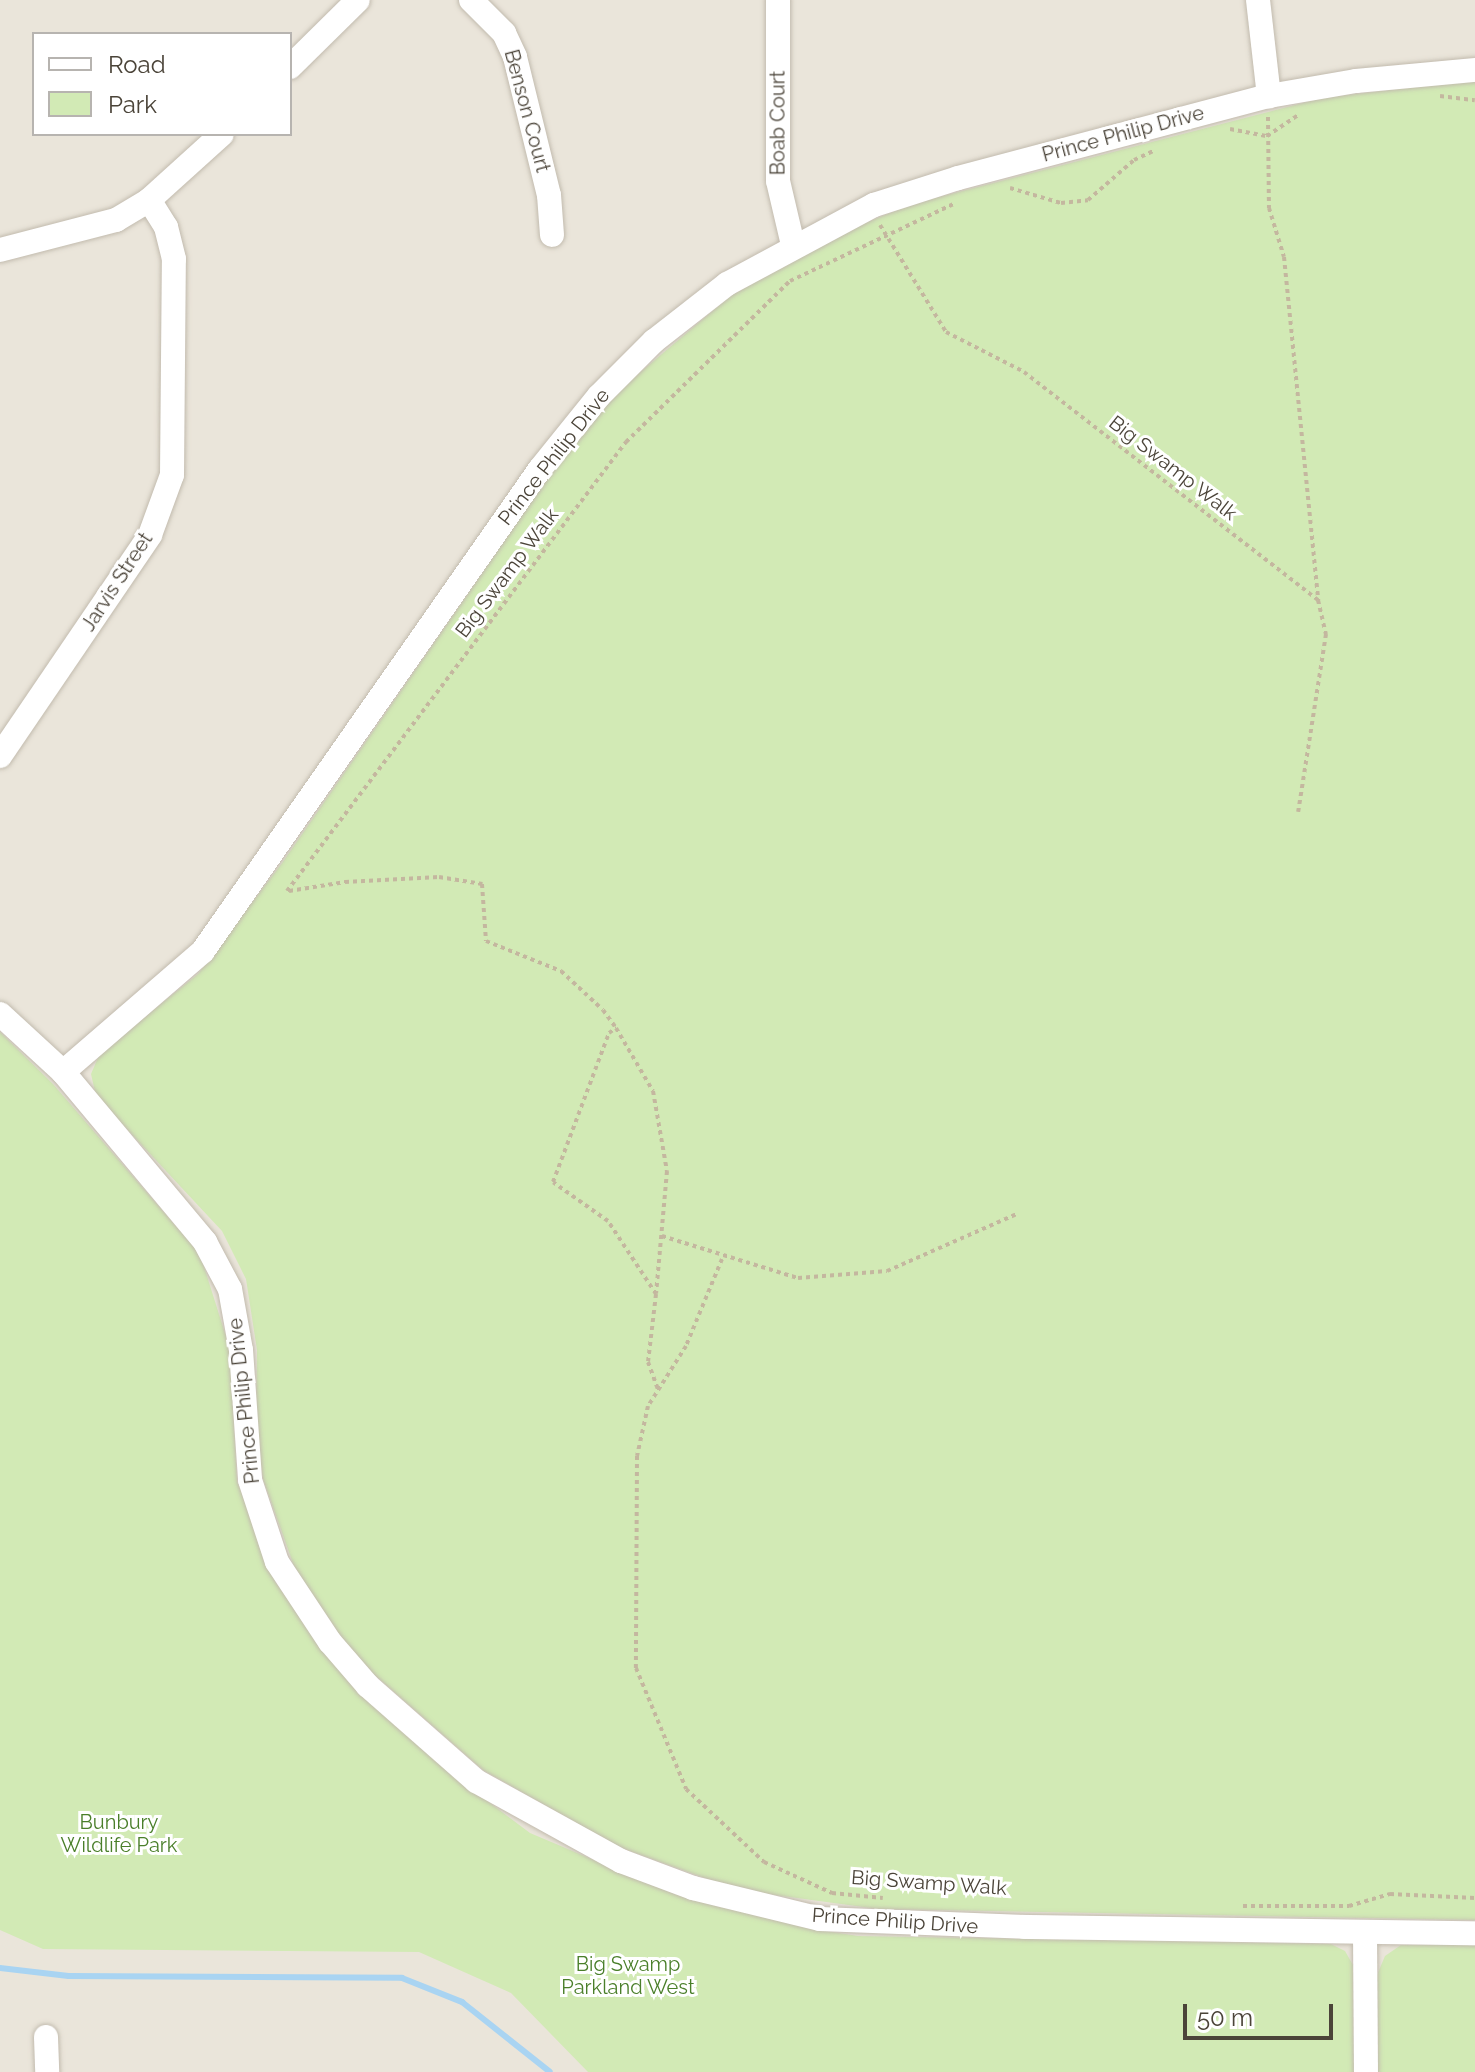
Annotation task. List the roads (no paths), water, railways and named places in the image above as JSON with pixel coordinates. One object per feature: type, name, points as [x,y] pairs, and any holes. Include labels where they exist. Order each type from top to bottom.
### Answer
[{"type":"street","points":[[292,65],[358,0]]},
{"type":"street","name":"Benson Court","points":[[471,0],[504,33],[515,57],[549,195],[552,235]]},
{"type":"street","name":"Boab Court","points":[[778,0],[778,181],[782,215],[793,245]]},
{"type":"street","points":[[1258,0],[1269,96]]},
{"type":"street","name":"Prince Philip Drive","points":[[63,1072],[203,951],[540,469],[599,396],[654,341],[715,293],[793,245],[874,205],[958,178],[1269,96],[1356,81],[1475,70]]},
{"type":"street","points":[[0,250],[116,220],[149,200],[220,136]]},
{"type":"street","name":"Jarvis Street","points":[[0,756],[150,535],[172,475],[174,259],[166,227],[149,200]]},
{"type":"street","name":"Prince Philip Drive","points":[[0,1014],[63,1072],[205,1242],[230,1289],[241,1350],[250,1480],[277,1562],[330,1642],[368,1686],[476,1781],[621,1861],[693,1888],[820,1919],[1475,1933]]},
{"type":"street","points":[[1365,1932],[1366,2072]]},
{"type":"street","points":[[46,2037],[47,2072]]},
{"type":"waterway","points":[[0,1968],[69,1976],[402,1978],[462,2002],[550,2072]]},
{"type":"park label","name":"Bunbury Wildlife Park","points":[[119,1834]]},
{"type":"park label","name":"Big Swamp Parkland West","points":[[628,1976]]}]
